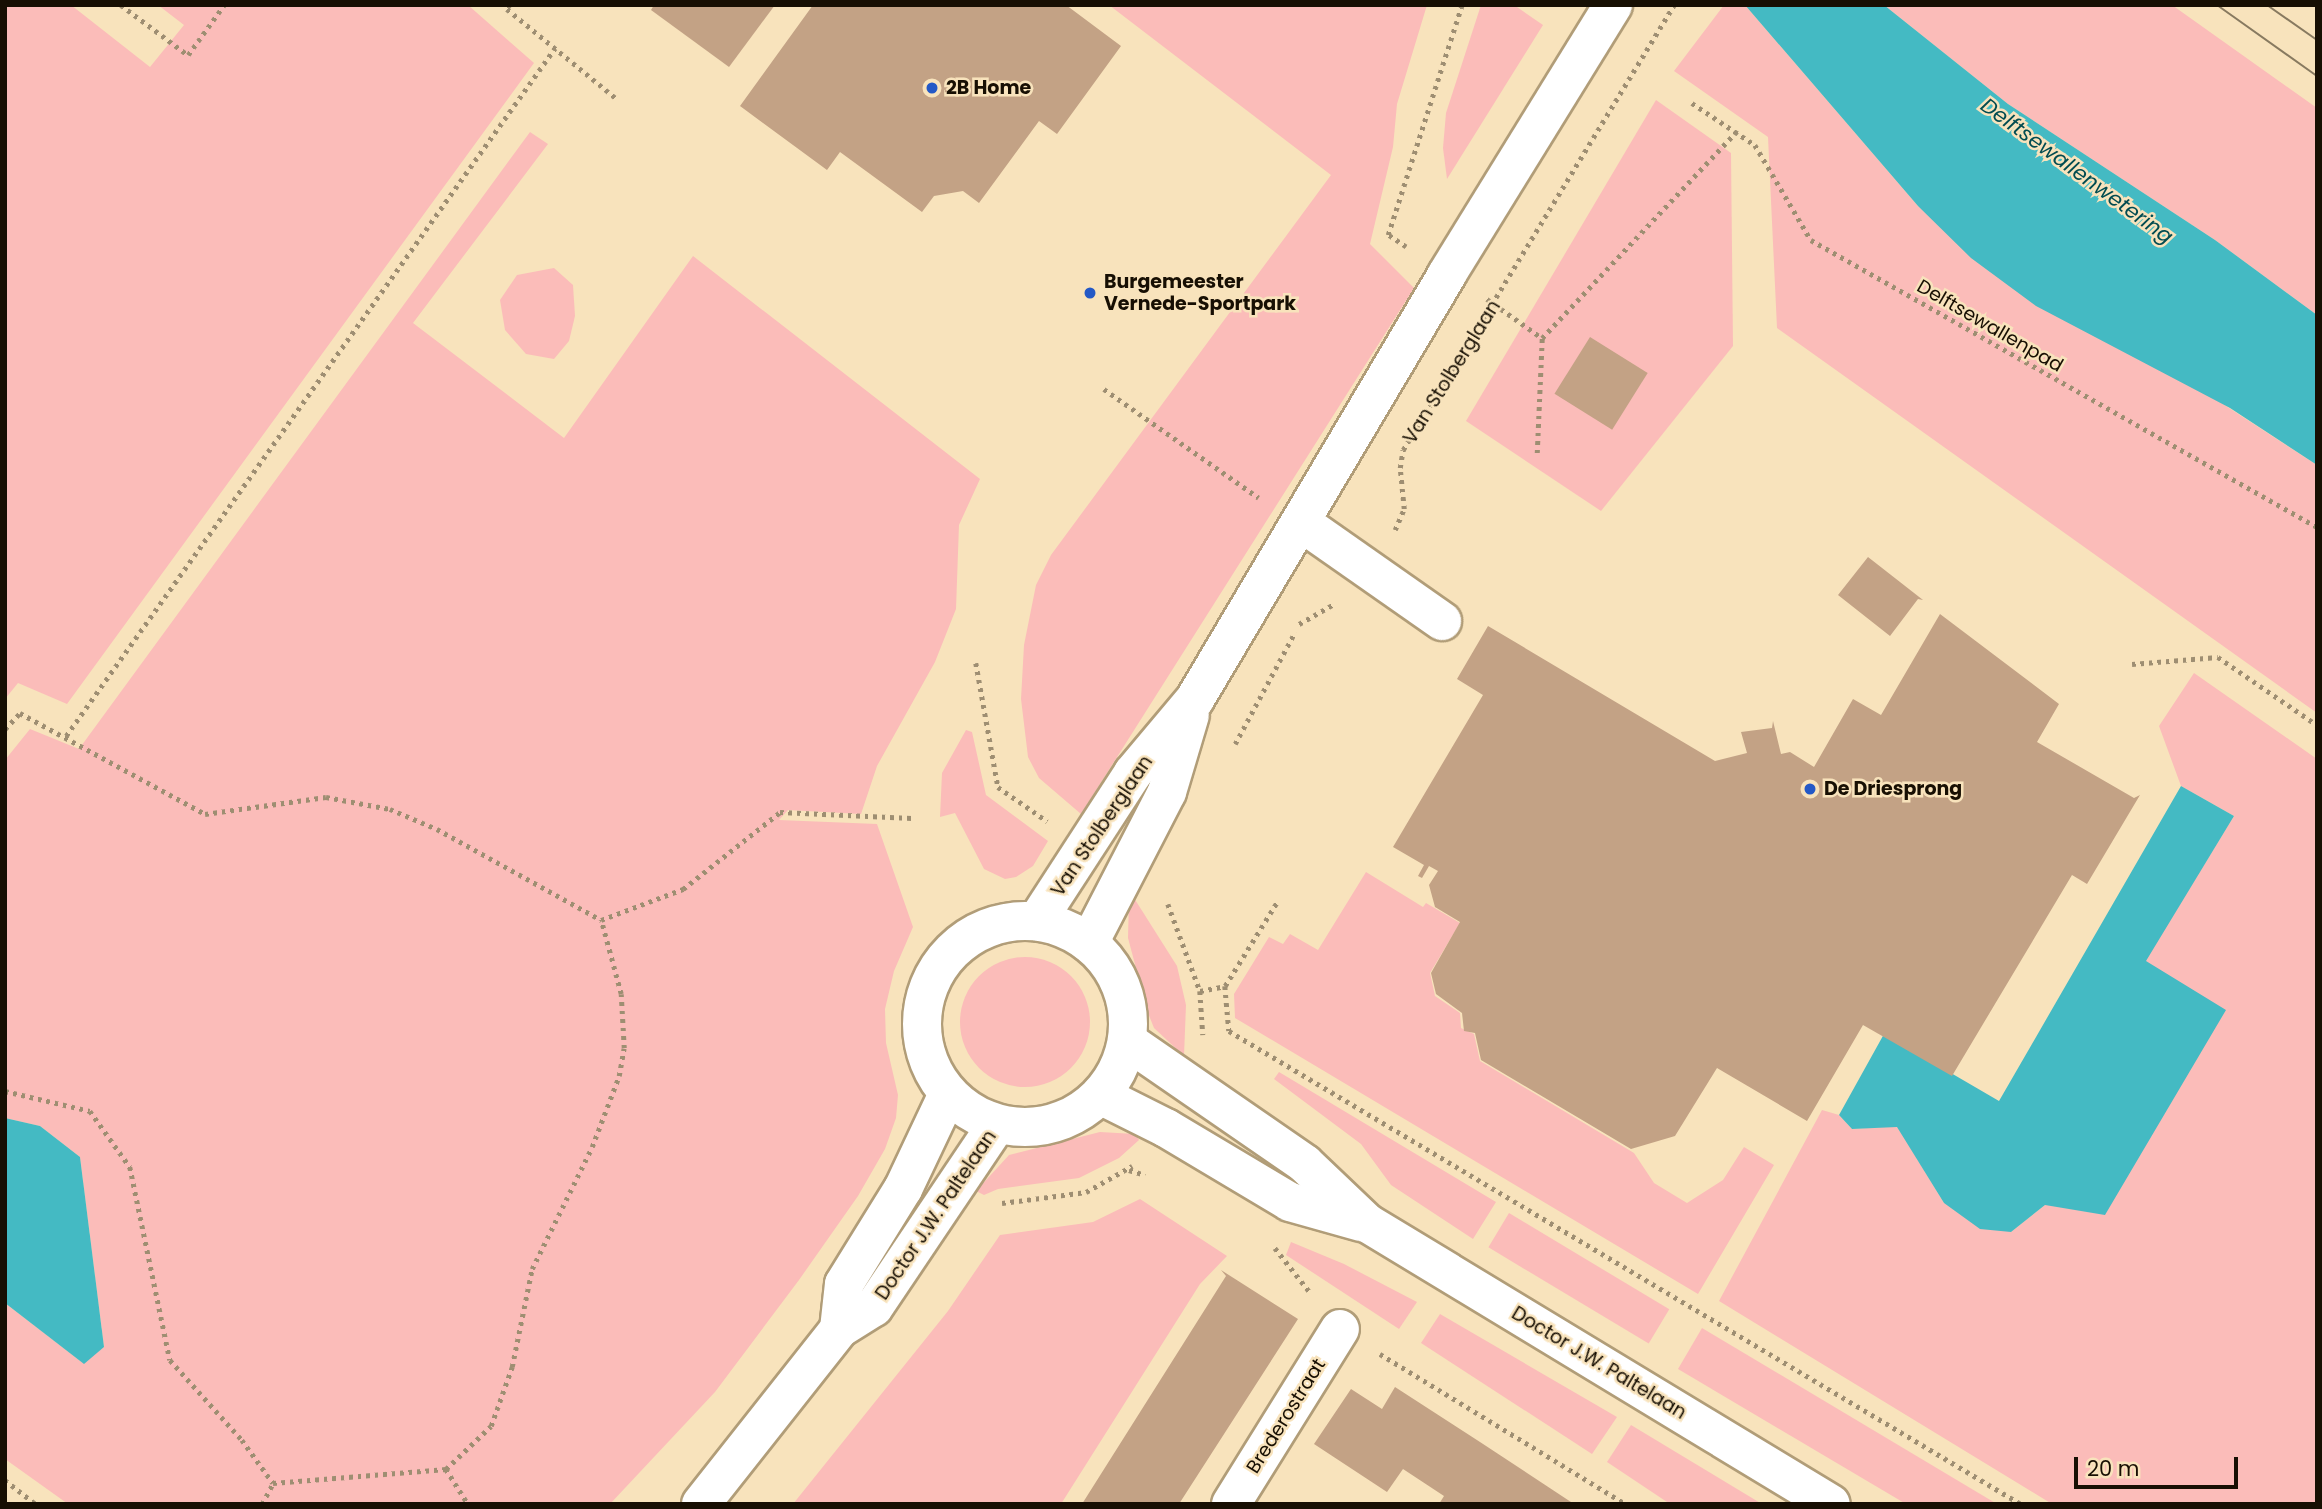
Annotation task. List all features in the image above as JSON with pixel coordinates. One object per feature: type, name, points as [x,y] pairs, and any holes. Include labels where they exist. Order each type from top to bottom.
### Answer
[{"type":"street","name":"Van Stolberglaan","points":[[1038,921],[1087,849],[1133,773],[1195,699],[1447,274],[1613,5]]},
{"type":"street","points":[[1301,523],[1442,621]]},
{"type":"street","name":"Van Stolberglaan","points":[[1088,943],[1167,792],[1195,699]]},
{"type":"street","points":[[1012,921],[1038,921],[1088,943],[1121,986],[1127,1013],[1126,1041],[1118,1070],[1100,1096],[1052,1124],[997,1124],[979,1117],[948,1094],[935,1075],[922,1031],[929,985],[956,947],[974,934],[1012,921]]},
{"type":"street","name":"Doctor J.W. Paltelaan","points":[[1126,1041],[1305,1164],[1367,1223],[1830,1504]]},
{"type":"street","name":"Doctor J.W. Paltelaan","points":[[839,1329],[844,1284],[909,1177],[948,1094]]},
{"type":"street","name":"Doctor J.W. Paltelaan","points":[[1100,1096],[1166,1128],[1290,1202],[1367,1223]]},
{"type":"street","name":"Doctor J.W. Paltelaan","points":[[701,1504],[839,1329],[874,1307],[997,1124]]},
{"type":"street","name":"Brederostraat","points":[[1231,1504],[1340,1329]]},
{"type":"path","points":[[121,5],[188,55],[224,5]]},
{"type":"path","points":[[510,5],[507,9],[617,100]]},
{"type":"path","points":[[1462,5],[1388,235],[1495,304],[1542,338]]},
{"type":"path","name":"Van Stolberglaan","points":[[1376,575],[1404,509],[1400,468],[1403,450],[1495,304],[1674,5]]},
{"type":"path","points":[[66,736],[555,48]]},
{"type":"path","name":"Delftsewallenpad","points":[[1692,103],[1755,145],[1811,240],[2317,527]]},
{"type":"path","points":[[1537,453],[1542,338],[1737,131]]},
{"type":"path","points":[[1104,389],[1230,481]]},
{"type":"path","points":[[1231,751],[1301,622],[1376,575]]},
{"type":"path","points":[[2133,664],[2218,657],[2317,725]]},
{"type":"path","points":[[976,663],[999,787],[1087,849]]},
{"type":"path","points":[[5,729],[20,713],[205,814],[326,797],[390,809],[437,829],[601,920],[621,994],[624,1048],[612,1102],[532,1269],[512,1367],[491,1426],[446,1469],[273,1483]]},
{"type":"path","points":[[601,920],[683,889],[780,812],[912,818]]},
{"type":"path","points":[[1124,874],[1167,906],[1192,959],[1200,991],[1203,1036]]},
{"type":"path","points":[[1167,906],[1171,893]]},
{"type":"path","points":[[1277,902],[1225,986],[1229,1031],[2021,1504]]},
{"type":"path","points":[[1200,991],[1225,986]]},
{"type":"path","points":[[5,1091],[90,1111],[130,1167],[170,1360],[242,1440],[273,1483]]},
{"type":"path","points":[[1268,1239],[1340,1329],[1626,1504]]},
{"type":"path","points":[[446,1469],[468,1504]]},
{"type":"path","points":[[5,1480],[36,1504]]},
{"type":"path","points":[[262,1504],[273,1483]]},
{"type":"shaded area","points":[[5,5],[71,5],[150,67],[184,25],[158,5],[468,5],[534,63],[67,704],[18,683],[5,699]]},
{"type":"shaded area","points":[[1109,5],[1427,5],[1397,104],[1393,147],[1370,244],[1414,288],[1081,814],[1039,778],[1028,757],[1021,699],[1024,645],[1036,585],[1051,555],[1331,175]]},
{"type":"shaded area","points":[[1481,5],[1514,5],[1543,25],[1447,179],[1443,148],[1446,113]]},
{"type":"shaded area","points":[[1724,5],[1745,5],[1918,206],[2317,465],[2317,713],[1777,328],[1768,137],[1674,71]]},
{"type":"shaded area","points":[[1884,5],[2172,5],[2317,108],[2317,315],[2215,240],[2008,104]]},
{"type":"shaded area","points":[[1656,100],[1731,153],[1733,346],[1601,511],[1466,421]]},
{"type":"shaded area","points":[[530,132],[548,144],[413,323],[564,438],[693,256],[980,479],[959,525],[956,609],[935,662],[877,766],[861,814],[788,810],[779,820],[877,824],[913,927],[894,971],[885,1009],[886,1043],[898,1095],[896,1118],[885,1149],[858,1196],[799,1280],[715,1392],[610,1504],[68,1504],[5,1459],[5,1303],[83,1363],[104,1347],[80,1157],[40,1126],[5,1118],[5,760],[30,729],[79,749]]},
{"type":"shaded area","points":[[554,268],[573,285],[575,316],[569,341],[554,359],[526,354],[505,330],[500,300],[517,275]]},
{"type":"shaded area","points":[[2194,673],[2317,759],[2317,1504],[2052,1504],[1719,1301],[1822,1110],[1839,1115],[1852,1129],[1897,1126],[1944,1203],[2011,1232],[2045,1205],[2145,961],[2234,816],[2181,786],[2159,726]]},
{"type":"shaded area","points":[[966,730],[972,732],[986,795],[1048,841],[1033,866],[1016,877],[1005,879],[984,869],[955,813],[940,817],[942,773]]},
{"type":"shaded area","points":[[1366,872],[1423,907],[1426,903],[1460,923],[1430,973],[1435,996],[1460,1013],[1461,1028],[1474,1034],[1480,1061],[1634,1153],[1654,1183],[1687,1203],[1723,1180],[1744,1147],[1774,1165],[1698,1294],[1235,1018],[1234,994],[1269,937],[1283,944],[1290,934],[1318,950]]},
{"type":"shaded area","points":[[1134,898],[1177,966],[1186,1005],[1184,1056],[1154,1028],[1148,1013],[1128,938],[1129,899]]},
{"type":"shaded area","points":[[1025,957],[1050,962],[1071,976],[1085,997],[1090,1022],[1085,1047],[1071,1068],[1050,1082],[1025,1087],[1000,1082],[979,1068],[965,1047],[960,1022],[965,997],[979,976],[1000,962]]},
{"type":"shaded area","points":[[1279,1072],[1496,1202],[1473,1239],[1391,1185],[1361,1144],[1274,1079]]},
{"type":"shaded area","points":[[1100,1132],[1135,1134],[1139,1140],[1119,1158],[1079,1178],[998,1189],[984,1195],[976,1191],[1009,1155]]},
{"type":"shaded area","points":[[1140,1199],[1227,1256],[1200,1284],[1061,1504],[793,1504],[948,1311],[1000,1235],[1093,1222]]},
{"type":"shaded area","points":[[1509,1213],[1669,1309],[1649,1344],[1488,1247]]},
{"type":"shaded area","points":[[1291,1242],[1344,1264],[1417,1302],[1399,1329],[1286,1255]]},
{"type":"shaded area","points":[[1440,1314],[1617,1417],[1592,1454],[1421,1343]]},
{"type":"shaded area","points":[[1702,1328],[1997,1504],[1906,1504],[1678,1369]]},
{"type":"shaded area","points":[[1631,1425],[1762,1504],[1670,1504],[1607,1462]]},
{"type":"water","name":"Delftsewallenwetering","points":[[1745,5],[1884,5],[2008,104],[2215,240],[2317,315],[2317,465],[2230,408],[2036,306],[1971,258],[1918,206]]},
{"type":"water","points":[[2181,786],[2234,816],[2146,961],[2226,1010],[2105,1215],[2045,1205],[2011,1232],[1980,1229],[1944,1203],[1897,1127],[1852,1129],[1839,1115],[1884,1034],[1999,1101]]},
{"type":"water","points":[[5,1118],[40,1126],[80,1157],[104,1347],[84,1364],[5,1303]]},
{"type":"building","points":[[654,5],[775,5],[729,67],[651,10]]},
{"type":"building","points":[[813,5],[1066,5],[1121,46],[1057,134],[1039,121],[979,203],[963,191],[934,196],[922,212],[840,152],[827,170],[740,106]]},
{"type":"building","points":[[1590,337],[1648,373],[1612,430],[1554,394]]},
{"type":"building","points":[[1868,557],[1923,600],[1918,599],[1890,636],[1838,595]]},
{"type":"building","points":[[1940,614],[2059,704],[2037,742],[2134,798],[2140,795],[2087,884],[2072,875],[1952,1076],[1863,1025],[1807,1121],[1717,1068],[1675,1136],[1631,1149],[1481,1060],[1475,1033],[1464,1031],[1462,1013],[1436,994],[1431,973],[1460,922],[1435,907],[1429,885],[1438,871],[1429,866],[1422,878],[1418,876],[1424,865],[1393,847],[1483,695],[1457,679],[1488,626],[1715,761],[1747,753],[1741,732],[1772,728],[1773,721],[1781,754],[1790,752],[1814,767],[1853,699],[1881,715]]},
{"type":"building","points":[[1221,1270],[1298,1319],[1179,1504],[1082,1504],[1226,1276]]},
{"type":"building","points":[[1395,1387],[1574,1504],[1439,1504],[1444,1496],[1403,1469],[1387,1492],[1314,1444],[1351,1389],[1382,1409]]},
{"type":"tram line","points":[[2217,5],[2317,76]]},
{"type":"tram line","points":[[2267,5],[2317,40]]},
{"type":"place","name":"2B Home","points":[[932,88]]},
{"type":"place","name":"Burgemeester Vernede-Sportpark","points":[[1090,293]]},
{"type":"place","name":"De Driesprong","points":[[1810,789]]}]
